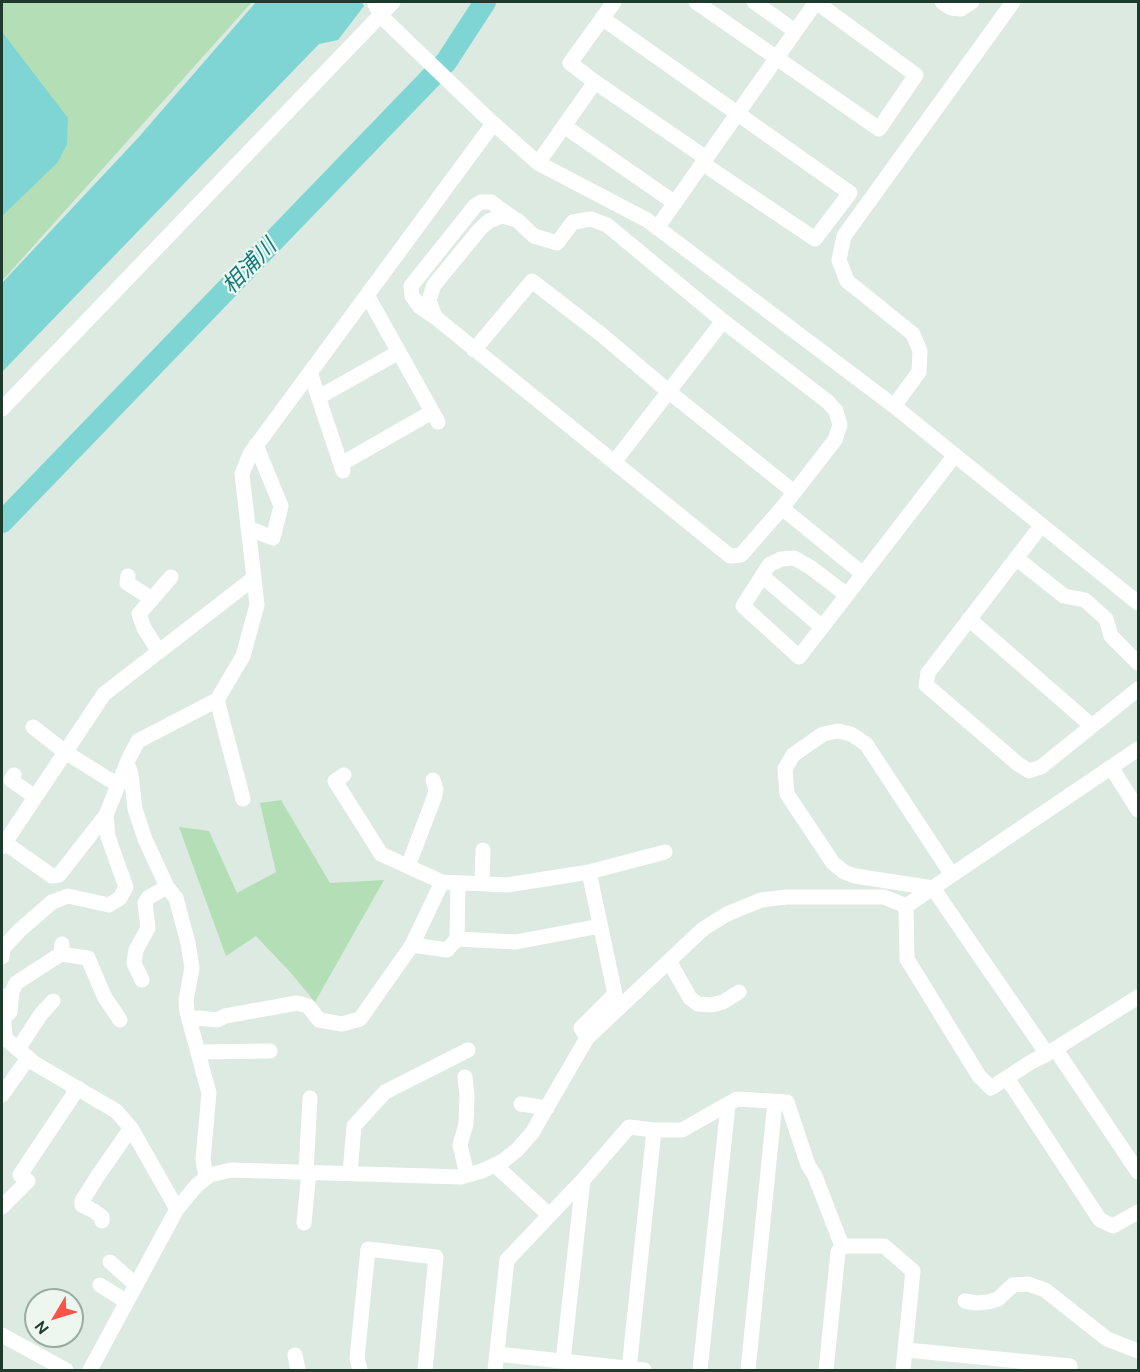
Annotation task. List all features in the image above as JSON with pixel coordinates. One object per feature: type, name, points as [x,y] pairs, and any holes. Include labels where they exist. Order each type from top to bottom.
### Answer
[{"type":"street","points":[[2,409],[380,12],[393,2]]},
{"type":"street","points":[[602,18],[850,193],[815,239],[570,63],[602,18],[614,2]]},
{"type":"street","points":[[657,228],[777,58],[795,31],[816,2],[916,75],[879,129],[777,58],[696,2]]},
{"type":"street","points":[[754,2],[795,31]]},
{"type":"street","points":[[942,2],[951,8],[961,9],[972,2]]},
{"type":"street","points":[[894,406],[919,372],[920,351],[913,334],[847,281],[839,260],[844,236],[1013,2]]},
{"type":"street","points":[[380,12],[489,120],[538,163],[647,220],[894,406],[1138,603]]},
{"type":"street","points":[[538,163],[595,82]]},
{"type":"street","points":[[254,578],[104,694],[2,844],[52,876],[59,875],[106,814],[138,741],[217,700],[243,656],[257,605],[254,578],[248,528],[242,474],[250,454],[367,295],[489,120]]},
{"type":"street","points":[[564,126],[675,203]]},
{"type":"street","points":[[482,202],[491,202],[517,220],[534,236],[557,243],[573,222],[591,219],[607,225],[723,321],[828,402],[836,411],[840,425],[834,440],[782,508],[741,555],[730,555],[435,317],[420,307],[412,296],[411,286],[475,206],[482,202]]},
{"type":"street","points":[[435,317],[429,300],[434,285],[480,229],[489,221],[502,216],[517,220]]},
{"type":"street","points":[[474,350],[532,281],[602,335],[794,492]]},
{"type":"street","points":[[310,372],[342,468],[435,417],[367,295]]},
{"type":"street","points":[[615,461],[723,321]]},
{"type":"street","points":[[319,397],[399,352]]},
{"type":"street","points":[[248,528],[273,538],[281,506],[256,445]]},
{"type":"street","points":[[847,595],[794,558],[781,559],[769,565],[742,606],[799,657],[955,456]]},
{"type":"street","points":[[782,508],[863,574]]},
{"type":"street","points":[[1041,526],[928,673],[926,685],[1029,771],[1041,767],[1138,689]]},
{"type":"street","points":[[1016,558],[1064,596],[1084,600],[1106,619],[1111,636],[1138,663]]},
{"type":"street","points":[[128,576],[127,583],[152,599]]},
{"type":"street","points":[[762,576],[822,627]]},
{"type":"street","points":[[159,652],[144,628],[139,614],[171,577]]},
{"type":"street","points":[[969,619],[1092,726]]},
{"type":"street","points":[[217,700],[243,800]]},
{"type":"street","points":[[33,727],[65,752],[118,785]]},
{"type":"street","points":[[952,875],[866,744],[851,734],[838,730],[823,734],[793,755],[785,769],[787,794],[833,863],[844,872],[855,876],[933,888],[1138,1172]]},
{"type":"street","points":[[906,906],[1138,749]]},
{"type":"street","points":[[127,763],[131,774],[135,809],[167,887],[176,898],[188,943],[192,968],[186,1012],[191,1023],[209,1093],[203,1159],[206,1178]]},
{"type":"street","points":[[1111,767],[1138,810]]},
{"type":"street","points":[[344,775],[335,781],[381,854],[442,882],[507,885],[658,858]]},
{"type":"street","points":[[11,780],[35,797]]},
{"type":"street","points":[[408,866],[434,798],[436,790],[433,780]]},
{"type":"street","points":[[2,957],[3,948],[51,902],[68,896],[110,905],[120,898],[126,886],[108,837],[106,814]]},
{"type":"street","points":[[482,884],[483,850]]},
{"type":"street","points":[[587,1038],[581,1028],[615,994],[589,872]]},
{"type":"street","points":[[191,1023],[198,1018],[217,1020],[225,1016],[297,1003],[308,1006],[319,1020],[342,1024],[360,1019],[368,999],[412,945],[415,922],[442,882]]},
{"type":"street","points":[[412,945],[447,950],[457,939],[458,883]]},
{"type":"street","points":[[142,980],[134,963],[136,950],[148,928],[145,903],[149,897],[167,887]]},
{"type":"street","points":[[90,1371],[177,1209],[191,1191],[210,1175],[231,1170],[461,1177],[495,1165],[517,1150],[532,1133],[587,1038],[703,929],[727,914],[760,900],[786,897],[884,897],[906,906]]},
{"type":"street","points":[[906,906],[907,959],[979,1076],[991,1088],[1138,999]]},
{"type":"street","points":[[457,939],[516,942],[600,926]]},
{"type":"street","points":[[3,1019],[10,1012],[12,992],[16,983],[61,949],[88,957],[104,996],[120,1020]]},
{"type":"street","points":[[669,961],[690,998],[698,1004],[711,1005],[723,1002],[739,992]]},
{"type":"street","points":[[2,996],[5,1038],[23,1053],[116,1111],[131,1128],[177,1209]]},
{"type":"street","points":[[2,1095],[41,1014],[52,1001]]},
{"type":"street","points":[[350,1174],[354,1126],[385,1092],[468,1050]]},
{"type":"street","points":[[199,1052],[270,1051]]},
{"type":"street","points":[[465,1077],[466,1124],[460,1145],[467,1175]]},
{"type":"street","points":[[1007,1077],[1100,1220],[1113,1226],[1138,1212]]},
{"type":"street","points":[[2,1207],[28,1180],[20,1175],[78,1088]]},
{"type":"street","points":[[304,1223],[310,1098]]},
{"type":"street","points":[[495,1371],[507,1260],[583,1180],[629,1127],[682,1130],[737,1099],[787,1102],[808,1165],[815,1176],[842,1246]]},
{"type":"street","points":[[747,1371],[775,1102]]},
{"type":"street","points":[[520,1104],[547,1108]]},
{"type":"street","points":[[699,1371],[728,1105]]},
{"type":"street","points":[[102,1221],[102,1217],[82,1205],[82,1201],[131,1128]]},
{"type":"street","points":[[497,1354],[637,1370],[654,1130]]},
{"type":"street","points":[[495,1165],[549,1215]]},
{"type":"street","points":[[563,1361],[583,1180]]},
{"type":"street","points":[[842,1246],[884,1246],[913,1271],[907,1350],[903,1371]]},
{"type":"street","points":[[826,1371],[838,1252],[842,1246]]},
{"type":"street","points":[[360,1371],[357,1358],[368,1248],[436,1257],[425,1371]]},
{"type":"street","points":[[110,1262],[136,1285]]},
{"type":"street","points":[[965,1301],[988,1302],[998,1299],[1013,1284],[1028,1284],[1045,1290],[1107,1339],[1138,1351]]},
{"type":"street","points":[[100,1285],[127,1302]]},
{"type":"street","points":[[2,1335],[66,1371]]},
{"type":"street","points":[[907,1350],[1070,1366],[1069,1371]]},
{"type":"street","points":[[295,1355],[298,1371]]},
{"type":"green space","points":[[2,2],[252,2],[2,281]]},
{"type":"green space","points":[[281,800],[330,883],[384,880],[315,1002],[256,936],[226,956],[179,827],[209,831],[237,893],[276,872],[260,803]]},
{"type":"water","points":[[256,2],[362,2],[364,6],[338,40],[319,44],[2,372],[2,283],[138,138]]},
{"type":"water","points":[[2,32],[68,118],[67,144],[58,162],[2,216]]},
{"type":"waterway","name":"相浦川","points":[[2,522],[446,62],[485,2]]}]
